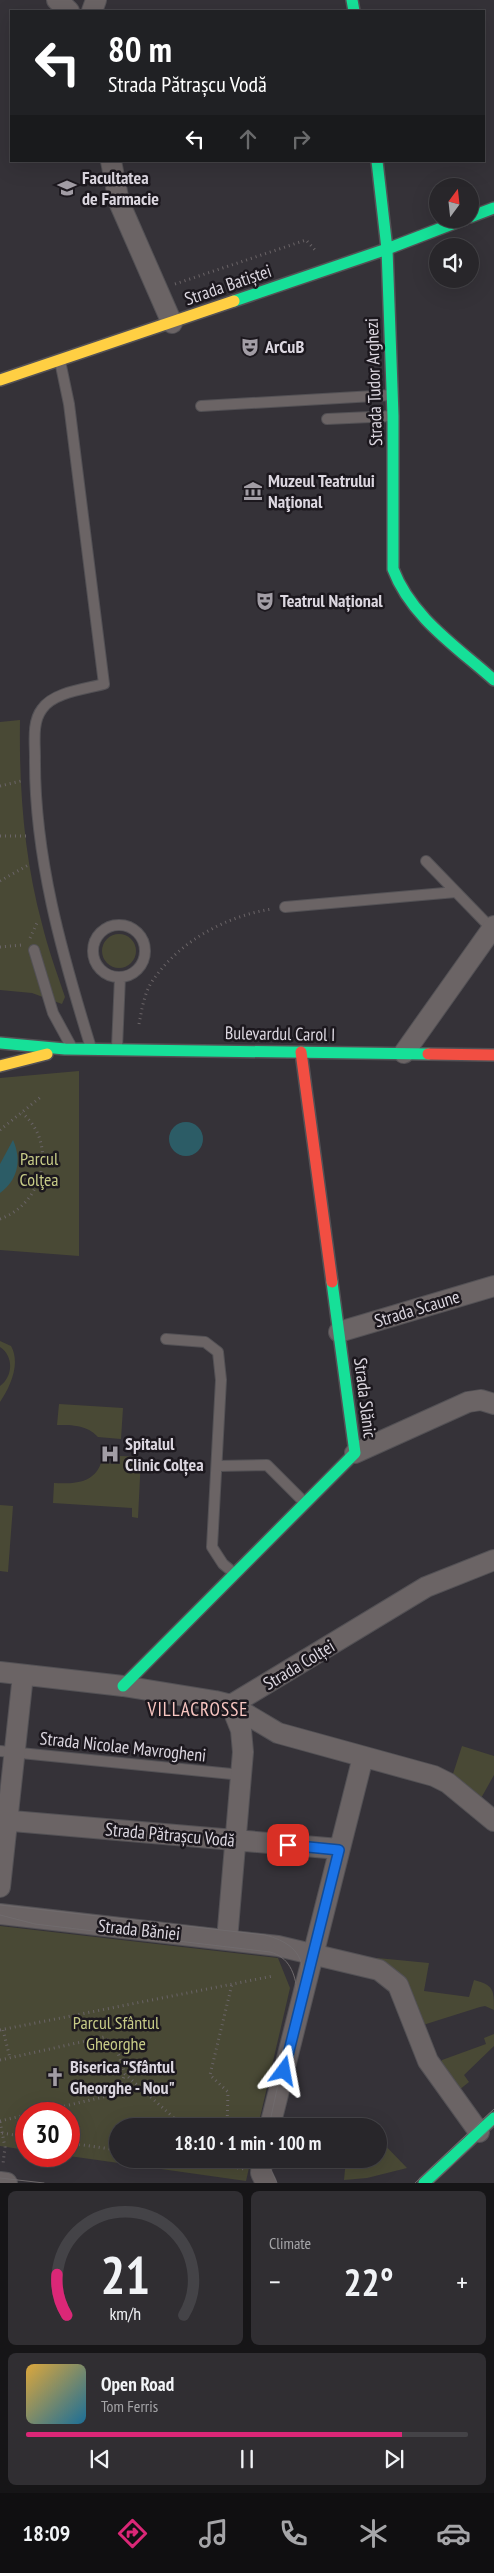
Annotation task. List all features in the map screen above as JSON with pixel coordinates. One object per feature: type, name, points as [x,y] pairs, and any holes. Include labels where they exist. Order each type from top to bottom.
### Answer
[{"type":"street","points":[[57,0],[68,10]]},
{"type":"street","points":[[111,162],[119,202],[172,323]]},
{"type":"street","name":"Strada Tudor Arghezi","points":[[377,162],[388,249],[394,416],[392,557],[396,580],[410,602],[494,680]]},
{"type":"street","points":[[479,214],[494,208]]},
{"type":"street","name":"Strada Batiștei","points":[[0,380],[388,249],[442,228]]},
{"type":"street","points":[[404,1053],[493,927]]},
{"type":"street","name":"Bulevardul Carol I","points":[[0,1043],[69,1049],[494,1054]]},
{"type":"street","name":"Bulevardul Carol I","points":[[0,1066],[69,1049]]},
{"type":"street","name":"Strada Slănic","points":[[123,1686],[355,1453],[301,1052]]},
{"type":"street","name":"Strada Scaune","points":[[339,1332],[494,1286]]},
{"type":"street","points":[[355,1453],[468,1402],[481,1400],[494,1404]]},
{"type":"street","name":"Strada Colței","points":[[231,1705],[426,1587],[494,1560]]},
{"type":"street","points":[[0,1672],[194,1696],[231,1705],[278,1733],[434,1776],[448,1783],[494,1822]]},
{"type":"street","points":[[0,1887],[7,1752],[23,1675]]},
{"type":"street","points":[[227,1940],[242,1775],[243,1740],[231,1705]]},
{"type":"street","points":[[272,2118],[312,1953],[363,1757]]},
{"type":"street","name":"Strada Pătrașcu Vodă","points":[[4,1820],[339,1850]]},
{"type":"street","name":"Strada Băniei","points":[[0,1914],[278,1946],[373,1967],[388,1975],[398,1986],[428,2061],[479,2132]]},
{"type":"street","points":[[278,1946],[292,1958],[304,1987]]},
{"type":"street","points":[[424,2183],[494,2118]]},
{"type":"lane","points":[[60,361],[69,404],[104,684],[60,697],[48,702],[41,710],[36,728],[35,776],[40,837],[52,907],[91,1049]]},
{"type":"lane","points":[[201,406],[392,395]]},
{"type":"lane","points":[[327,419],[394,416]]},
{"type":"lane","points":[[426,861],[493,927]]},
{"type":"lane","points":[[285,907],[456,892]]},
{"type":"lane","points":[[117,925],[133,929],[139,934],[145,950],[141,965],[135,971],[120,977],[103,971],[94,957],[94,948],[101,933],[117,925]]},
{"type":"lane","points":[[30,948],[53,1013],[69,1049]]},
{"type":"lane","points":[[117,1049],[120,977]]},
{"type":"lane","points":[[166,1339],[205,1342],[218,1352],[221,1380],[212,1547],[223,1564],[234,1574]]},
{"type":"lane","points":[[217,1466],[267,1465],[305,1503]]},
{"type":"lane","name":"Strada Nicolae Mavrogheni","points":[[7,1752],[242,1775]]},
{"type":"path","points":[[170,286],[306,240],[319,255]]},
{"type":"path","points":[[0,786],[15,784],[35,776]]},
{"type":"path","points":[[0,836],[40,837]]},
{"type":"path","points":[[0,881],[43,857]]},
{"type":"path","points":[[139,1024],[144,997],[152,980],[195,938],[241,917],[285,907]]},
{"type":"path","points":[[0,946],[30,948]]},
{"type":"path","points":[[0,1130],[42,1096]]},
{"type":"path","points":[[0,1219],[26,1202],[36,1189],[41,1173],[42,1156],[39,1140],[32,1125],[22,1113]]},
{"type":"path","points":[[10,2058],[2,2030],[273,1976]]},
{"type":"path","points":[[228,2118],[228,2092],[210,2075],[232,1984]]},
{"type":"path","points":[[0,2060],[104,2037],[116,2047],[125,2074],[174,2118]]},
{"type":"path","points":[[80,2102],[112,2095],[119,2089],[125,2074]]},
{"type":"path","points":[[3,2182],[5,2147],[0,2122],[15,2118]]},
{"type":"path","points":[[2,2133],[15,2135]]},
{"type":"path","points":[[80,2145],[109,2149]]},
{"type":"path","points":[[245,2168],[263,2170]]},
{"type":"green space","points":[[20,720],[20,772],[27,848],[44,933],[65,997],[62,1004],[32,993],[0,990],[0,722]]},
{"type":"green space","points":[[119,934],[126,935],[131,939],[135,944],[135,958],[131,963],[126,967],[119,968],[112,967],[107,963],[103,958],[102,951],[103,944],[107,939],[112,935]]},
{"type":"green space","name":"Parcul Colţea","points":[[79,1071],[79,1256],[0,1250],[0,1078]]},
{"type":"green space","points":[[0,1341],[11,1346],[14,1353],[15,1368],[11,1382],[0,1402],[0,1386],[9,1372],[10,1361],[5,1351],[0,1347]]},
{"type":"green space","points":[[59,1404],[123,1408],[121,1439],[98,1437],[89,1430],[79,1426],[57,1425]]},
{"type":"green space","points":[[120,1456],[141,1457],[138,1518],[132,1517],[132,1508],[53,1503],[54,1483],[75,1483],[88,1479],[98,1470],[101,1463],[120,1464]]},
{"type":"green space","points":[[0,1505],[13,1506],[8,1572],[0,1571]]},
{"type":"green space","points":[[462,1746],[494,1756],[494,1775],[480,1800],[452,1777]]},
{"type":"green space","name":"Parcul Sfântul Gheorghe","points":[[0,1926],[278,1958],[290,1988],[260,2118],[109,2118],[109,2162],[80,2158],[80,2102],[15,2102],[15,2148],[0,2146]]},
{"type":"green space","points":[[377,1958],[429,1963],[424,1991],[469,1997],[474,1980],[486,1984],[493,1993],[494,2010],[485,2006],[480,2007],[423,2025],[416,2003],[411,1995]]},
{"type":"green space","points":[[494,2034],[494,2046],[464,2075],[469,2082],[459,2090],[440,2064],[442,2060],[486,2044],[484,2038]]},
{"type":"green space","points":[[387,2147],[407,2168],[367,2178],[344,2180],[345,2168],[387,2168]]},
{"type":"green space","name":"Parcul Sfântul Gheorghe","points":[[154,2168],[249,2168],[246,2181]]},
{"type":"water","points":[[186,1122],[193,1123],[198,1127],[202,1132],[202,1146],[198,1151],[193,1155],[186,1156],[179,1155],[174,1151],[170,1146],[169,1139],[170,1132],[174,1127],[179,1123]]},
{"type":"water","points":[[13,1140],[16,1147],[17,1169],[11,1182],[0,1193],[0,1164]]},
{"type":"tram line","points":[[0,1905],[265,1935],[286,1943],[300,1959],[302,1974],[271,2118]]},
{"type":"tram line","points":[[0,1915],[35,1924],[270,1952],[277,1954],[290,1967],[295,1978],[297,1991]]},
{"type":"tram line","points":[[415,2183],[494,2109]]},
{"type":"tram line","points":[[433,2183],[494,2125]]},
{"type":"tram line","points":[[270,2168],[277,2183]]},
{"type":"tram line","points":[[0,2178],[44,2183]]},
{"type":"traffic: fast","points":[[352,0],[354,10]]},
{"type":"traffic: fast","points":[[377,162],[387,249],[393,416],[393,569],[401,586],[423,617],[494,680]]},
{"type":"traffic: fast","points":[[479,214],[494,208]]},
{"type":"traffic: fast","points":[[234,301],[387,249],[442,228]]},
{"type":"traffic: fast","points":[[0,1043],[65,1049],[428,1054]]},
{"type":"traffic: fast","points":[[123,1686],[355,1453],[332,1282]]},
{"type":"traffic: fast","points":[[424,2183],[494,2118]]},
{"type":"traffic: slow","points":[[0,380],[234,301]]},
{"type":"traffic: slow","points":[[0,1066],[47,1054]]},
{"type":"traffic: jam","points":[[301,1052],[332,1282]]},
{"type":"traffic: jam","points":[[428,1054],[494,1055]]},
{"type":"place","name":"Facultatea de Farmacie","points":[[67,188]]},
{"type":"place","name":"ArCuB","points":[[250,347]]},
{"type":"place","name":"Muzeul Teatrului Naţional","points":[[253,491]]},
{"type":"place","name":"Teatrul Național","points":[[265,601]]},
{"type":"place","name":"Spitalul Clinic Colțea","points":[[110,1454]]},
{"type":"place","name":"Biserica \"Sfântul Gheorghe - Nou\"","points":[[55,2077]]},
{"type":"district","name":"VILLACROSSE","points":[[198,1709]]},
{"type":"route","points":[[284,2071],[339,1850],[288,1845]]}]
